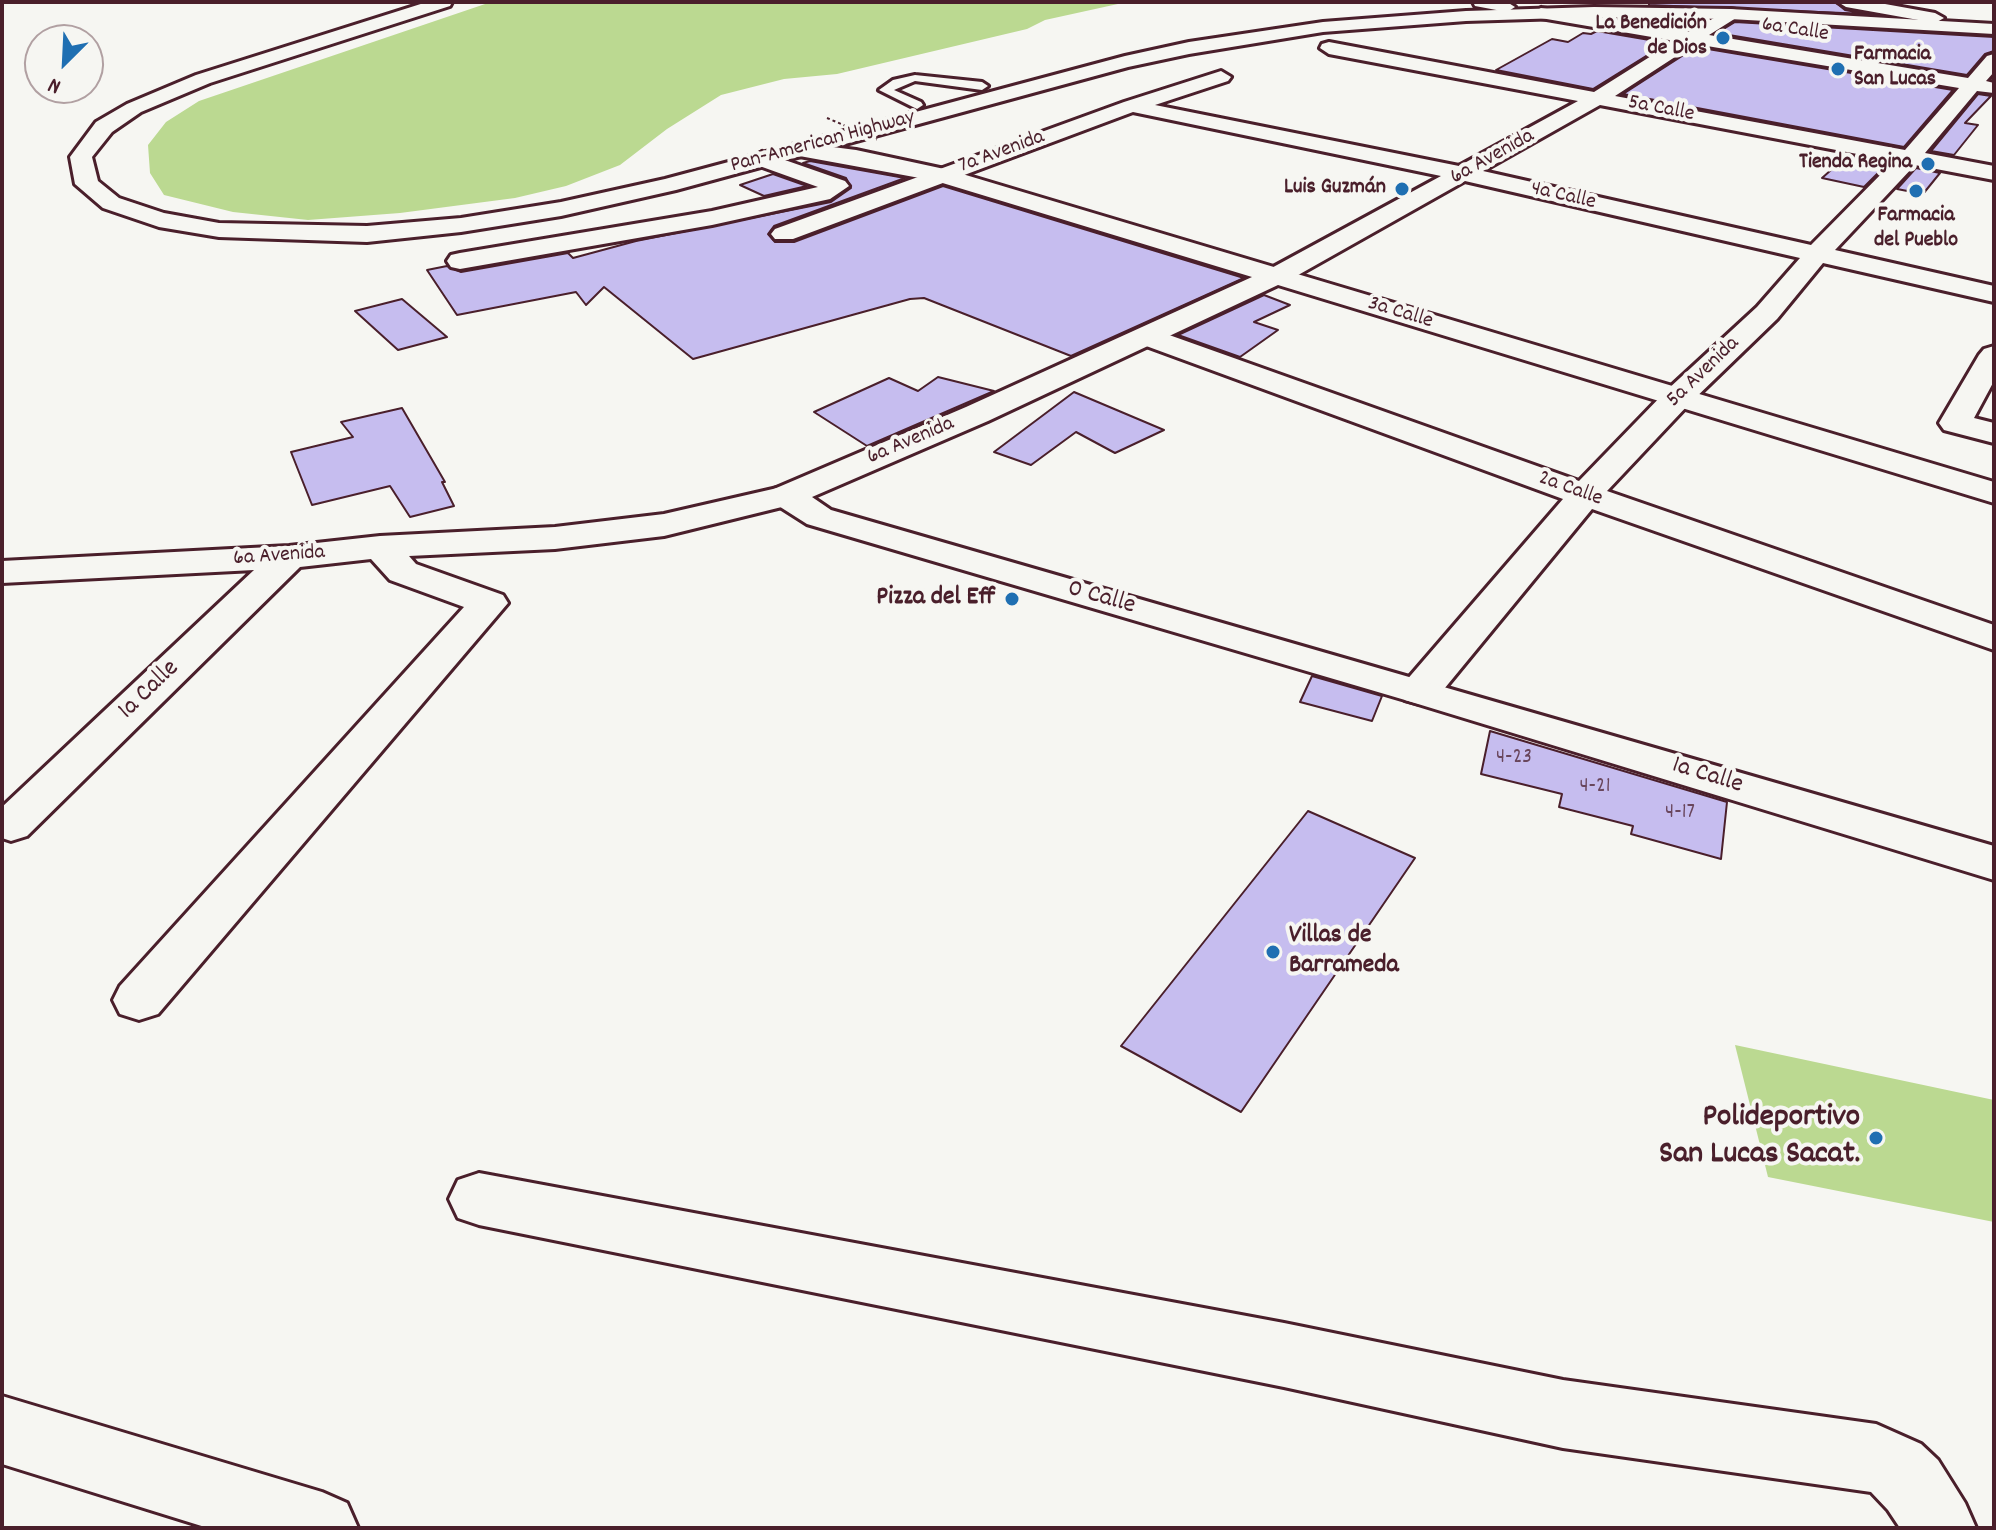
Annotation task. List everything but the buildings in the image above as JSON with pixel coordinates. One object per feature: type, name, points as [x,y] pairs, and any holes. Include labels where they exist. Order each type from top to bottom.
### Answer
[{"type":"main road","name":"Pan-American Highway","points":[[444,2],[203,79],[134,108],[104,127],[81,157],[87,184],[111,203],[159,220],[233,231],[367,234],[461,225],[561,209],[668,185],[1125,62],[1189,48],[1323,27],[1541,13],[1737,8],[1994,29]]},
{"type":"main road","points":[[129,135],[144,119],[176,102],[247,74],[470,2]]},
{"type":"main road","points":[[1481,2],[1507,7]]},
{"type":"main road","points":[[1846,2],[1935,18]]},
{"type":"main road","name":"Pan-American Highway","points":[[112,175],[117,186],[147,204],[197,218],[262,227],[324,228],[422,223],[516,209],[982,86],[1106,56],[1239,30],[1380,14],[1507,7],[1737,8],[1994,23]]},
{"type":"main road","name":"6a Avenida","points":[[2,572],[289,557],[380,547],[555,538],[664,525],[786,496],[1148,337],[1275,277],[1598,98],[1737,8]]},
{"type":"main road","name":"6a Calle","points":[[1541,13],[1982,87]]},
{"type":"main road","name":"5a Calle","points":[[1329,48],[1994,173]]},
{"type":"main road","name":"5a Avenida","points":[[1420,691],[1585,495],[1678,397],[1767,313],[1816,255],[1982,87],[1994,60]]},
{"type":"main road","name":"7a Avenida","points":[[784,234],[1131,106],[1221,77]]},
{"type":"main road","name":"4a Calle","points":[[1131,106],[1465,174],[1994,294]]},
{"type":"main road","name":"3a Calle","points":[[802,150],[856,157],[941,175],[1994,493]]},
{"type":"main road","points":[[460,261],[712,218],[836,188],[833,184],[762,159]]},
{"type":"main road","name":"2a Calle","points":[[1148,337],[1994,638]]},
{"type":"main road","points":[[1994,355],[1955,423],[1994,433]]},
{"type":"main road","name":"0 Calle","points":[[786,496],[819,517],[1420,691]]},
{"type":"main road","points":[[139,1000],[489,603],[403,572],[380,547]]},
{"type":"main road","name":"1a Calle","points":[[11,825],[289,557]]},
{"type":"main road","name":"1a Calle","points":[[1420,691],[1994,863]]},
{"type":"main road","points":[[479,1199],[1284,1355],[1563,1414],[1876,1458],[1897,1468],[1913,1485],[1940,1528]]},
{"type":"main road","points":[[2,1430],[279,1522]]},
{"type":"lane","points":[[917,105],[885,90],[897,82],[915,78],[982,86]]},
{"type":"path","points":[[827,118],[877,139]]},
{"type":"green space","points":[[491,2],[1127,2],[837,74],[784,79],[721,95],[667,129],[620,165],[566,186],[515,198],[400,213],[308,220],[233,212],[164,195],[150,173],[148,145],[166,122],[199,101]]},
{"type":"green space","name":"Polideportivo San Lucas Sacat.","points":[[1735,1045],[1994,1100],[1994,1222],[1768,1177]]},
{"type":"place","name":"La Benedición de Dios","points":[[1723,38]]},
{"type":"place","name":"Farmacia San Lucas","points":[[1838,69]]},
{"type":"place","name":"Tienda Regina","points":[[1928,164]]},
{"type":"place","name":"Luis Guzmán","points":[[1402,189]]},
{"type":"place","name":"Farmacia del Pueblo","points":[[1916,191]]},
{"type":"place","name":"Pizza del Eff","points":[[1012,599]]},
{"type":"place","name":"Villas de Barrameda","points":[[1273,952]]},
{"type":"place","name":"Polideportivo San Lucas Sacat.","points":[[1876,1138]]}]
